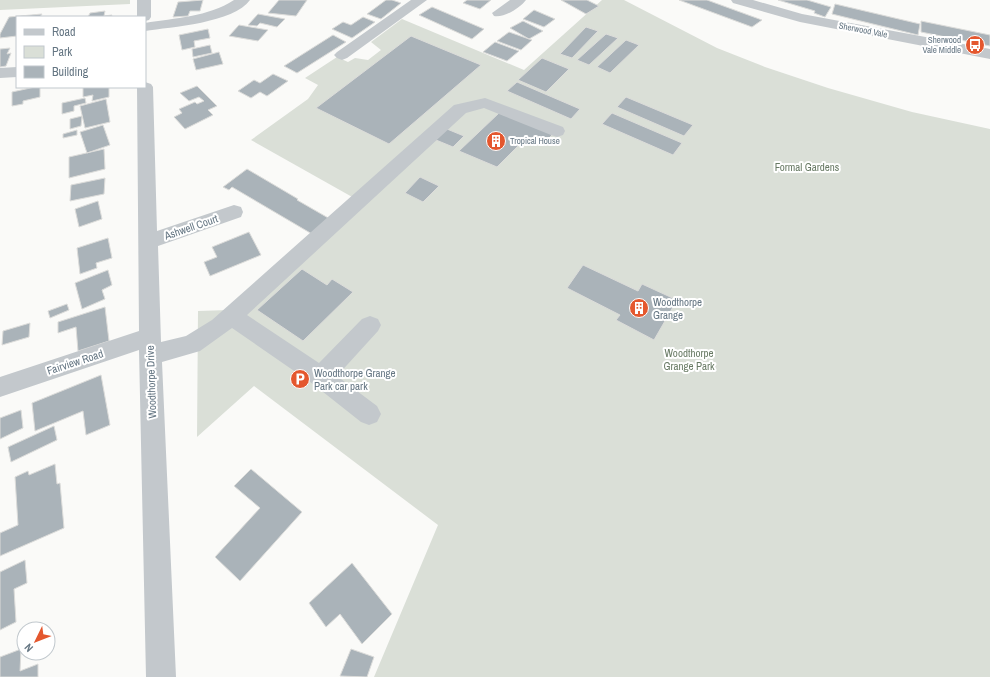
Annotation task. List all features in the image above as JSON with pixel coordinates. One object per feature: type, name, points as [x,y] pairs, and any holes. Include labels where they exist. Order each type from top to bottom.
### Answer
[{"type":"street","points":[[144,0],[144,16]]},
{"type":"street","points":[[146,27],[214,15],[228,10],[243,0]]},
{"type":"street","points":[[342,55],[420,0]]},
{"type":"street","name":"Sherwood Vale","points":[[738,0],[800,18],[990,54]]},
{"type":"street","points":[[499,13],[526,1]]},
{"type":"street","points":[[0,73],[16,72]]},
{"type":"street","name":"Woodthorpe Drive","points":[[145,88],[150,346],[161,677]]},
{"type":"street","name":"Fairview Road","points":[[0,387],[150,346],[192,344],[220,326],[460,109],[485,103],[558,131]]},
{"type":"street","name":"Ashwell Court","points":[[149,241],[233,212]]},
{"type":"street","points":[[231,316],[321,377],[369,414]]},
{"type":"street","points":[[321,377],[370,325]]},
{"type":"green space","points":[[0,0],[130,0],[130,4],[0,10]]},
{"type":"green space","name":"Woodthorpe Grange Park","points":[[602,0],[624,0],[717,48],[765,67],[828,88],[912,112],[990,129],[990,677],[374,677],[438,525],[254,386],[197,437],[198,311],[229,310],[354,198],[251,140],[308,99],[318,85],[305,78],[337,57],[348,62],[355,58],[368,60],[381,50],[371,42],[402,19],[524,70]]},
{"type":"building","points":[[203,0],[200,11],[190,11],[188,16],[173,17],[178,2]]},
{"type":"building","points":[[279,0],[307,0],[296,16],[268,13]]},
{"type":"building","points":[[386,0],[401,3],[381,19],[367,14]]},
{"type":"building","points":[[467,0],[491,0],[480,9],[463,3]]},
{"type":"building","points":[[561,0],[587,0],[599,6],[586,14]]},
{"type":"building","points":[[679,0],[707,0],[762,20],[752,27]]},
{"type":"building","points":[[778,0],[807,0],[831,7],[825,17],[814,13],[815,11]]},
{"type":"building","points":[[835,4],[920,24],[918,35],[832,14]]},
{"type":"building","points":[[432,7],[484,29],[472,39],[419,15]]},
{"type":"building","points":[[534,10],[555,19],[544,27],[523,19]]},
{"type":"building","points":[[105,11],[104,16],[88,16],[90,13]]},
{"type":"building","points":[[42,14],[41,16],[20,16]]},
{"type":"building","points":[[258,14],[285,19],[277,27],[260,23],[257,26],[248,25]]},
{"type":"building","points":[[16,16],[16,36],[0,38],[0,34],[9,17]]},
{"type":"building","points":[[363,17],[375,22],[352,38],[332,29],[343,22],[351,25]]},
{"type":"building","points":[[523,21],[543,31],[529,39],[510,28]]},
{"type":"building","points":[[921,21],[990,35],[990,46],[921,32]]},
{"type":"building","points":[[239,25],[268,30],[258,41],[229,36]]},
{"type":"building","points":[[586,27],[598,31],[572,58],[560,54]]},
{"type":"building","points":[[208,29],[210,38],[194,41],[195,47],[182,50],[179,35]]},
{"type":"building","points":[[509,32],[532,40],[521,50],[497,41]]},
{"type":"building","points":[[606,34],[618,38],[589,65],[577,60]]},
{"type":"building","points":[[333,35],[346,42],[297,73],[284,66]]},
{"type":"building","points":[[411,36],[481,65],[389,144],[316,108]]},
{"type":"building","points":[[626,40],[639,45],[610,73],[597,67]]},
{"type":"building","points":[[495,42],[519,51],[507,61],[483,52]]},
{"type":"building","points":[[210,45],[212,53],[193,57],[192,49]]},
{"type":"building","points":[[10,48],[7,54],[11,53],[6,66],[0,67],[0,49]]},
{"type":"building","points":[[219,52],[223,64],[196,70],[193,59]]},
{"type":"building","points":[[542,58],[569,69],[546,92],[518,80]]},
{"type":"building","points":[[273,74],[288,81],[267,96],[260,92],[251,98],[238,91],[254,80],[260,83]]},
{"type":"building","points":[[517,82],[580,109],[571,119],[507,91]]},
{"type":"building","points":[[197,86],[217,106],[208,110],[213,115],[185,129],[174,117],[182,113],[179,109],[195,102],[197,104],[204,101],[199,97],[189,101],[180,93]]},
{"type":"building","points":[[30,88],[40,88],[40,97],[23,101],[23,104],[12,106],[12,92]]},
{"type":"building","points":[[83,88],[109,88],[109,97],[92,101],[93,95],[83,97]]},
{"type":"building","points":[[626,97],[693,125],[684,136],[617,107]]},
{"type":"building","points":[[85,98],[86,103],[74,106],[74,111],[62,114],[62,103]]},
{"type":"building","points":[[106,99],[110,122],[85,128],[80,106]]},
{"type":"building","name":"Tropical House","points":[[499,113],[553,134],[543,144],[527,137],[497,167],[459,151]]},
{"type":"building","points":[[612,113],[682,143],[673,155],[602,124]]},
{"type":"building","points":[[82,116],[81,126],[70,129],[70,119]]},
{"type":"building","points":[[103,125],[110,145],[87,153],[80,132]]},
{"type":"building","points":[[447,129],[464,136],[453,147],[436,140]]},
{"type":"building","points":[[77,130],[77,135],[63,138],[63,134]]},
{"type":"building","points":[[104,149],[105,169],[69,178],[69,157]]},
{"type":"building","points":[[247,169],[330,219],[312,234],[232,187],[229,190],[223,187]]},
{"type":"building","points":[[420,177],[439,186],[423,202],[405,193]]},
{"type":"building","points":[[105,178],[104,194],[70,201],[71,185]]},
{"type":"building","points":[[98,201],[102,219],[79,227],[75,209]]},
{"type":"building","points":[[249,232],[261,255],[210,276],[204,262],[217,257],[212,247]]},
{"type":"building","points":[[108,238],[112,258],[96,263],[97,268],[80,274],[77,248]]},
{"type":"building","name":"Woodthorpe Grange","points":[[583,265],[638,291],[642,284],[677,300],[654,340],[616,320],[620,315],[567,288]]},
{"type":"building","points":[[302,269],[327,285],[332,279],[353,292],[303,341],[257,310]]},
{"type":"building","points":[[108,270],[112,285],[102,290],[105,299],[82,309],[75,283]]},
{"type":"building","points":[[67,304],[69,310],[50,318],[48,311]]},
{"type":"building","points":[[105,307],[109,341],[78,351],[76,327],[58,333],[58,322]]},
{"type":"building","points":[[30,323],[29,337],[2,345],[3,331]]},
{"type":"building","points":[[101,375],[110,425],[86,435],[83,411],[35,431],[32,403]]},
{"type":"building","points":[[21,410],[23,428],[0,439],[0,418]]},
{"type":"building","points":[[54,426],[57,440],[11,462],[8,447]]},
{"type":"building","points":[[55,464],[57,484],[60,483],[64,528],[0,556],[0,533],[18,525],[15,477],[28,471],[29,475]]},
{"type":"building","points":[[251,469],[302,512],[240,581],[215,557],[260,508],[234,486]]},
{"type":"building","points":[[25,560],[27,583],[14,589],[16,622],[0,630],[0,572]]},
{"type":"building","points":[[352,563],[392,614],[362,644],[340,614],[326,627],[309,603]]},
{"type":"building","points":[[351,649],[374,657],[367,677],[340,676]]},
{"type":"building","points":[[16,651],[16,661],[20,661],[20,671],[38,664],[38,677],[0,677],[0,657]]},
{"type":"place","name":"Sherwood Vale Middle","points":[[975,45]]},
{"type":"place","name":"Tropical House","points":[[496,141]]},
{"type":"place","name":"Woodthorpe Grange","points":[[639,308]]},
{"type":"place","name":"Woodthorpe Grange Park car park","points":[[300,379]]},
{"type":"park label","name":"Formal Gardens","points":[[807,167]]}]
